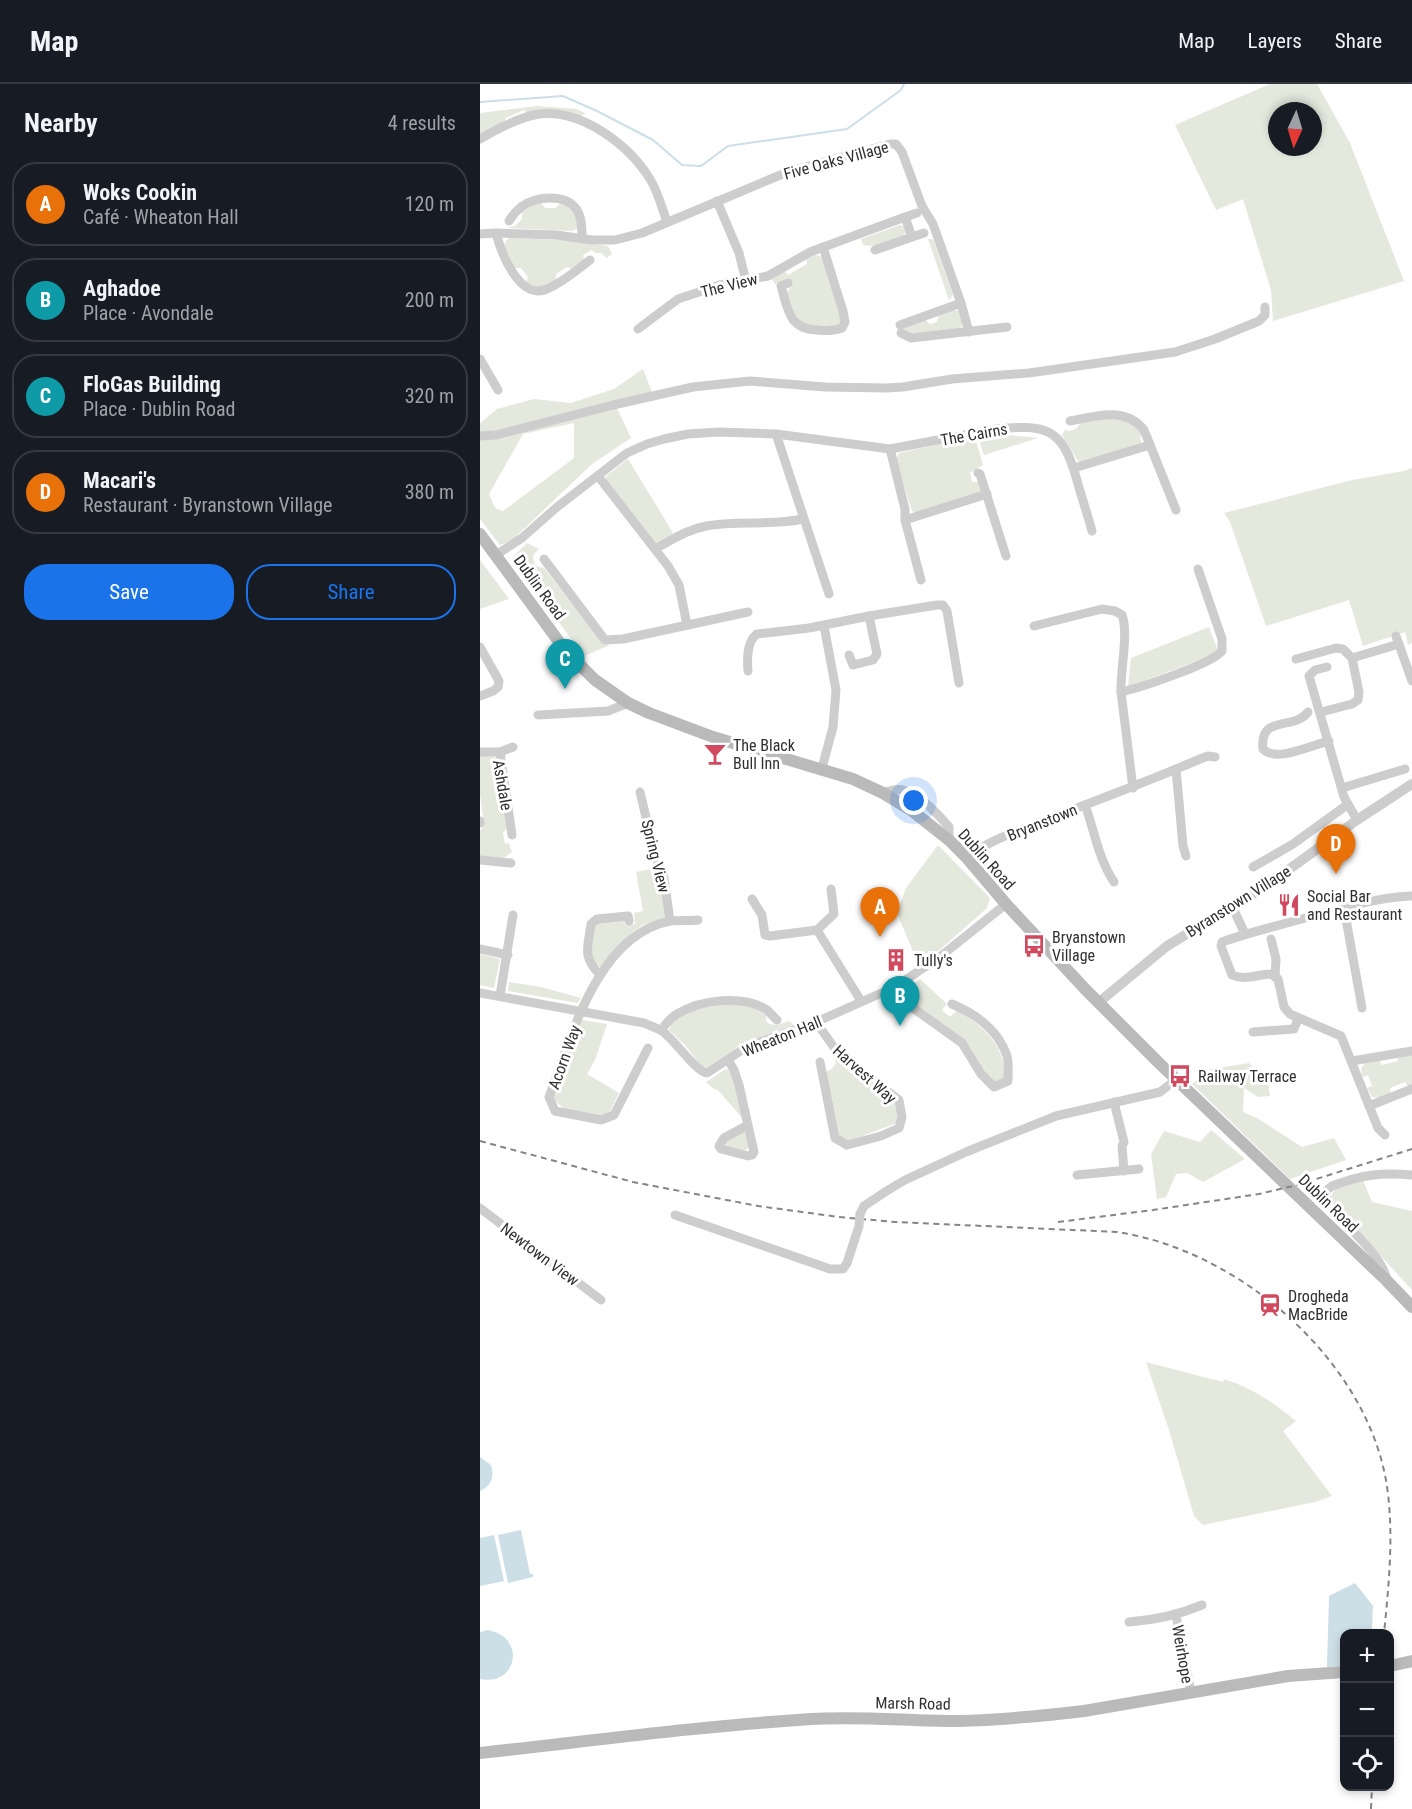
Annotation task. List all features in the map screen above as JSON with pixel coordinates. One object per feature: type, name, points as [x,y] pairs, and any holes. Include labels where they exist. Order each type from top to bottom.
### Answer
[{"type":"main road","name":"Dublin Road","points":[[480,534],[565,650],[595,680],[628,703],[713,736],[822,768],[883,793],[910,810],[949,840],[968,858],[1006,904],[1098,1003],[1412,1307]]},
{"type":"main road","points":[[1394,1665],[1412,1661]]},
{"type":"main road","name":"Marsh Road","points":[[480,1753],[810,1719],[958,1721],[1051,1715],[1288,1676],[1340,1672]]},
{"type":"street","points":[[480,139],[527,117],[539,114],[565,117],[587,124],[605,133],[636,160],[654,186],[667,222]]},
{"type":"street","name":"Five Oaks Village","points":[[480,234],[496,232],[615,240],[642,232],[790,171],[896,144],[902,152],[922,206],[933,224],[969,332]]},
{"type":"street","points":[[509,221],[518,209],[527,203],[552,198],[563,199],[572,204],[578,212],[582,238]]},
{"type":"street","points":[[717,201],[739,253],[746,281]]},
{"type":"street","name":"The View","points":[[638,329],[678,299],[720,285],[768,276],[810,252],[917,213]]},
{"type":"street","points":[[905,217],[912,237]]},
{"type":"street","points":[[496,232],[501,252],[519,281],[526,288],[536,291],[546,290],[590,260]]},
{"type":"street","points":[[875,250],[924,233]]},
{"type":"street","name":"The View","points":[[788,283],[781,286],[795,323],[804,329],[826,331],[842,328],[845,322],[843,311],[823,247]]},
{"type":"street","points":[[961,303],[900,329],[911,338],[1007,327]]},
{"type":"street","points":[[480,436],[496,435],[613,405],[718,383],[750,381],[825,387],[903,387],[952,379],[1029,373],[1167,354],[1196,346],[1259,321],[1265,315],[1265,307]]},
{"type":"street","points":[[480,359],[498,390]]},
{"type":"street","points":[[1070,421],[1111,415],[1129,416],[1138,422],[1150,445],[1176,510]]},
{"type":"street","name":"The Cairns","points":[[496,555],[522,538],[557,507],[627,453],[647,444],[688,434],[719,432],[776,434],[890,448],[996,429],[1033,428],[1050,433],[1061,441],[1069,453],[1092,531]]},
{"type":"street","points":[[776,434],[829,594]]},
{"type":"street","points":[[1074,468],[1150,445]]},
{"type":"street","points":[[890,448],[905,508],[905,520],[921,580]]},
{"type":"street","points":[[978,473],[987,494],[1006,556]]},
{"type":"street","points":[[598,476],[655,549],[679,585],[687,625]]},
{"type":"street","points":[[905,520],[987,494]]},
{"type":"street","points":[[655,549],[681,533],[706,526],[744,522],[792,522],[803,519]]},
{"type":"street","points":[[544,559],[605,640],[623,639],[735,617],[748,612]]},
{"type":"street","points":[[1121,692],[1197,665],[1218,656],[1222,651],[1222,639],[1198,569]]},
{"type":"street","points":[[748,671],[748,649],[753,636],[943,605],[949,616],[958,683]]},
{"type":"street","points":[[1034,626],[1102,609],[1119,612],[1124,619],[1121,692],[1133,788]]},
{"type":"street","points":[[849,655],[853,665],[873,660],[877,654],[869,616]]},
{"type":"street","points":[[822,768],[833,727],[836,690],[824,626]]},
{"type":"street","points":[[1352,658],[1397,640],[1412,681]]},
{"type":"street","points":[[480,647],[499,681],[498,687],[493,691],[480,696]]},
{"type":"street","points":[[1296,659],[1336,648],[1343,649],[1352,658],[1359,692],[1358,700],[1352,704],[1321,712]]},
{"type":"street","points":[[1327,667],[1315,670],[1309,676],[1347,805],[1357,820]]},
{"type":"street","points":[[538,715],[608,711],[628,703]]},
{"type":"street","points":[[1308,712],[1304,718],[1269,728],[1263,737],[1263,749],[1270,755],[1281,755],[1329,741]]},
{"type":"street","points":[[500,753],[513,747]]},
{"type":"street","name":"Ashdale","points":[[480,752],[500,753],[512,835]]},
{"type":"street","points":[[1114,882],[1105,869],[1097,848],[1085,805],[1133,788],[1208,756],[1215,757]]},
{"type":"street","points":[[1176,769],[1183,846],[1186,856]]},
{"type":"street","points":[[1342,788],[1405,769]]},
{"type":"street","name":"Byranstown Village","points":[[1098,1003],[1167,946],[1277,878],[1357,820],[1412,784]]},
{"type":"street","name":"Spring View","points":[[640,792],[655,855],[664,878],[670,921]]},
{"type":"street","name":"Bryanstown","points":[[968,858],[981,847],[1085,805]]},
{"type":"street","points":[[1253,867],[1293,844],[1347,805]]},
{"type":"street","points":[[480,860],[511,863]]},
{"type":"street","points":[[752,899],[762,915],[765,935],[770,936],[817,930],[834,914],[831,889]]},
{"type":"street","points":[[1385,1135],[1378,1128],[1341,1036],[1290,1014],[1284,1007],[1278,979],[1271,974],[1246,978],[1232,975],[1221,946],[1222,942],[1245,934],[1386,897],[1412,896]]},
{"type":"street","name":"Wheaton Hall","points":[[480,993],[644,1023],[661,1030],[703,1073],[707,1073],[748,1046],[816,1022],[895,987],[941,956],[1006,904]]},
{"type":"street","points":[[1232,906],[1245,934]]},
{"type":"street","points":[[1344,908],[1362,1008]]},
{"type":"street","points":[[500,996],[513,915]]},
{"type":"street","points":[[599,974],[590,964],[587,955],[591,924],[597,919],[628,916],[629,921]]},
{"type":"street","points":[[582,1012],[590,989],[599,974],[629,941],[648,929],[670,921],[698,920]]},
{"type":"street","points":[[817,930],[861,1001]]},
{"type":"street","points":[[1271,939],[1276,958],[1275,977]]},
{"type":"street","points":[[480,949],[508,955]]},
{"type":"street","points":[[895,987],[906,1003],[962,1043],[981,1074],[994,1087],[1001,1086],[1008,1081],[1007,1057],[994,1033],[973,1013],[952,1004]]},
{"type":"street","points":[[661,1030],[678,1013],[713,1002],[752,1003],[767,1010],[777,1020]]},
{"type":"street","name":"Acorn Way","points":[[582,1012],[549,1097],[555,1111],[601,1120],[614,1114],[648,1048]]},
{"type":"street","points":[[1253,1032],[1294,1029],[1298,1019]]},
{"type":"street","name":"Harvest Way","points":[[816,1022],[837,1053],[899,1100],[903,1117],[899,1128],[881,1136],[847,1145],[835,1138],[820,1062]]},
{"type":"street","points":[[1352,1062],[1412,1051]]},
{"type":"street","points":[[729,1060],[734,1070],[748,1125]]},
{"type":"street","points":[[675,1215],[830,1269],[843,1269],[859,1226],[860,1214],[868,1202],[914,1175],[1056,1116],[1160,1092],[1177,1079]]},
{"type":"street","points":[[1369,1106],[1412,1089]]},
{"type":"street","points":[[1114,1102],[1124,1142],[1122,1146],[1124,1171]]},
{"type":"street","points":[[1077,1175],[1139,1169]]},
{"type":"street","points":[[1387,1281],[1384,1269],[1375,1256],[1337,1213],[1325,1195],[1332,1186],[1370,1174],[1385,1172],[1412,1175]]},
{"type":"street","name":"Newtown View","points":[[480,1208],[601,1300]]},
{"type":"street","name":"Weirhope","points":[[1129,1622],[1160,1619],[1202,1605]]},
{"type":"street","name":"Weirhope","points":[[1176,1615],[1191,1693]]},
{"type":"shaded area","points":[[1270,84],[1317,84],[1350,143],[1404,281],[1273,321],[1271,290],[1243,199],[1216,210],[1175,125]]},
{"type":"shaded area","points":[[537,106],[577,109],[585,113],[580,117],[527,113],[524,110],[506,118],[504,123],[480,134],[480,113]]},
{"type":"shaded area","points":[[541,203],[545,208],[556,208],[560,203],[571,209],[575,216],[577,229],[572,231],[506,228],[515,226],[522,219],[522,212]]},
{"type":"shaded area","points":[[900,225],[905,227],[906,232],[898,239],[880,245],[863,245],[861,239]]},
{"type":"shaded area","points":[[509,238],[560,240],[608,246],[612,254],[606,258],[602,253],[595,253],[592,250],[583,255],[584,260],[572,269],[567,267],[556,274],[556,280],[538,287],[526,282],[528,277],[521,268],[514,268],[504,244]]},
{"type":"shaded area","points":[[928,239],[933,239],[953,295],[949,300]]},
{"type":"shaded area","points":[[815,255],[825,260],[842,320],[837,327],[817,327],[800,322],[788,301],[787,292],[791,287],[787,278],[775,284],[771,278],[784,270],[788,275],[807,264],[806,258]]},
{"type":"shaded area","points":[[954,310],[959,311],[963,324],[960,328],[910,334],[903,328],[925,320],[930,324],[937,322],[939,315]]},
{"type":"shaded area","points":[[643,369],[654,397],[616,406],[631,438],[592,464],[510,542],[500,545],[480,519],[480,423],[497,409],[534,399],[571,403],[614,389]],"holes":[[[574,423],[574,458],[503,511],[495,508],[489,494],[523,434]]]},
{"type":"shaded area","points":[[1110,418],[1130,420],[1142,434],[1140,438],[1142,444],[1082,462],[1078,461],[1062,435],[1065,430],[1074,430],[1081,422]]},
{"type":"shaded area","points":[[1009,435],[1038,438],[984,455],[979,440]]},
{"type":"shaded area","points":[[975,437],[983,465],[970,473],[972,482],[978,482],[980,492],[915,513],[912,511],[896,460],[899,453]]},
{"type":"shaded area","points":[[628,459],[673,533],[659,543],[653,542],[606,483],[606,476]]},
{"type":"shaded area","points":[[1412,468],[1412,643],[1408,645],[1405,632],[1363,646],[1349,600],[1266,626],[1230,522],[1224,513],[1352,480]]},
{"type":"shaded area","points":[[527,543],[539,549],[533,555],[536,564],[544,568],[603,643],[610,645],[584,656],[520,570],[513,557]]},
{"type":"shaded area","points":[[480,560],[509,599],[480,609]]},
{"type":"shaded area","points":[[1209,627],[1218,651],[1128,687],[1131,658]]},
{"type":"shaded area","points":[[480,755],[491,755],[496,758],[508,827],[503,833],[505,844],[509,843],[512,852],[501,860],[480,858],[480,831],[484,825],[480,794]]},
{"type":"shaded area","points":[[938,845],[990,898],[987,908],[926,962],[917,961],[897,913],[906,888]]},
{"type":"shaded area","points":[[655,868],[664,893],[666,906],[664,918],[641,926],[601,966],[596,966],[590,953],[595,925],[600,921],[623,919],[625,925],[635,924],[634,913],[643,911],[636,872]]},
{"type":"shaded area","points":[[480,954],[500,959],[494,988],[480,985]]},
{"type":"shaded area","points":[[920,979],[947,1004],[942,1010],[950,1017],[957,1010],[991,1038],[1001,1056],[1004,1078],[999,1082],[993,1082],[983,1071],[969,1046],[909,1001],[904,991]]},
{"type":"shaded area","points":[[509,982],[541,987],[581,998],[578,1003],[508,991]]},
{"type":"shaded area","points":[[737,1003],[754,1008],[766,1015],[766,1021],[769,1024],[777,1025],[790,1021],[793,1025],[745,1042],[706,1068],[702,1067],[685,1045],[669,1030],[679,1017],[688,1013]]},
{"type":"shaded area","points":[[582,1020],[607,1024],[595,1060],[587,1074],[619,1093],[609,1113],[587,1115],[578,1113],[564,1108],[554,1098]]},
{"type":"shaded area","points":[[1412,1053],[1412,1085],[1408,1087],[1405,1082],[1390,1088],[1391,1094],[1380,1098],[1372,1097],[1367,1088],[1372,1086],[1368,1075],[1363,1077],[1363,1066],[1380,1059],[1381,1065],[1398,1061],[1397,1056]]},
{"type":"shaded area","points":[[834,1056],[894,1101],[899,1114],[897,1123],[851,1140],[845,1140],[839,1136],[825,1072],[832,1069],[836,1063]]},
{"type":"shaded area","points":[[1249,1063],[1268,1083],[1270,1096],[1258,1097],[1244,1088],[1243,1112],[1257,1118],[1302,1147],[1334,1138],[1346,1160],[1290,1179],[1192,1084],[1211,1069]]},
{"type":"shaded area","points":[[726,1069],[733,1077],[743,1119],[718,1090],[706,1082]]},
{"type":"shaded area","points":[[1211,1130],[1245,1159],[1203,1182],[1187,1173],[1176,1174],[1166,1197],[1157,1199],[1151,1154],[1164,1131],[1200,1142]]},
{"type":"shaded area","points":[[743,1132],[746,1133],[750,1146],[745,1151],[726,1147],[725,1141]]},
{"type":"shaded area","points":[[1363,1180],[1372,1202],[1412,1211],[1412,1290],[1335,1206],[1331,1197],[1335,1189]]},
{"type":"shaded area","points":[[1146,1362],[1223,1382],[1224,1379],[1253,1391],[1278,1407],[1296,1421],[1283,1431],[1332,1496],[1315,1502],[1203,1525],[1194,1516]]},
{"type":"shaded area","points":[[480,1457],[491,1465],[493,1473],[489,1484],[480,1491]]},
{"type":"shaded area","points":[[521,1530],[530,1574],[533,1574],[533,1577],[508,1583],[498,1535]]},
{"type":"shaded area","points":[[494,1535],[504,1581],[480,1586],[480,1538]]},
{"type":"shaded area","points":[[1355,1583],[1373,1606],[1372,1629],[1340,1629],[1340,1666],[1327,1667],[1329,1596]]},
{"type":"shaded area","points":[[488,1630],[500,1634],[508,1642],[512,1651],[512,1660],[509,1669],[502,1676],[480,1679],[480,1632]]},
{"type":"waterway","points":[[480,102],[563,96],[653,140],[682,165],[701,166],[728,146],[847,129],[901,90],[904,84]]},
{"type":"railway","points":[[480,1141],[633,1182],[758,1206],[895,1222],[1117,1232],[1162,1243],[1206,1261],[1248,1285],[1286,1315],[1321,1350],[1349,1389],[1371,1431],[1385,1475],[1390,1514],[1390,1554],[1384,1629]]},
{"type":"railway","points":[[1058,1222],[1259,1194],[1297,1185],[1412,1149]]},
{"type":"railway","points":[[1371,1809],[1372,1791]]},
{"type":"place","name":"FloGas Building","points":[[565,689]]},
{"type":"place","name":"The Black Bull Inn","points":[[715,754]]},
{"type":"place","name":"Macari's","points":[[1336,874]]},
{"type":"place","name":"Social Bar and Restaurant","points":[[1289,905]]},
{"type":"place","name":"Woks Cookin","points":[[880,937]]},
{"type":"place","name":"Bryanstown Village","points":[[1034,946]]},
{"type":"place","name":"Tully's","points":[[896,960]]},
{"type":"place","name":"Aghadoe","points":[[900,1026]]},
{"type":"place","name":"Railway Terrace","points":[[1180,1076]]},
{"type":"place","name":"Drogheda MacBride","points":[[1270,1305]]}]
